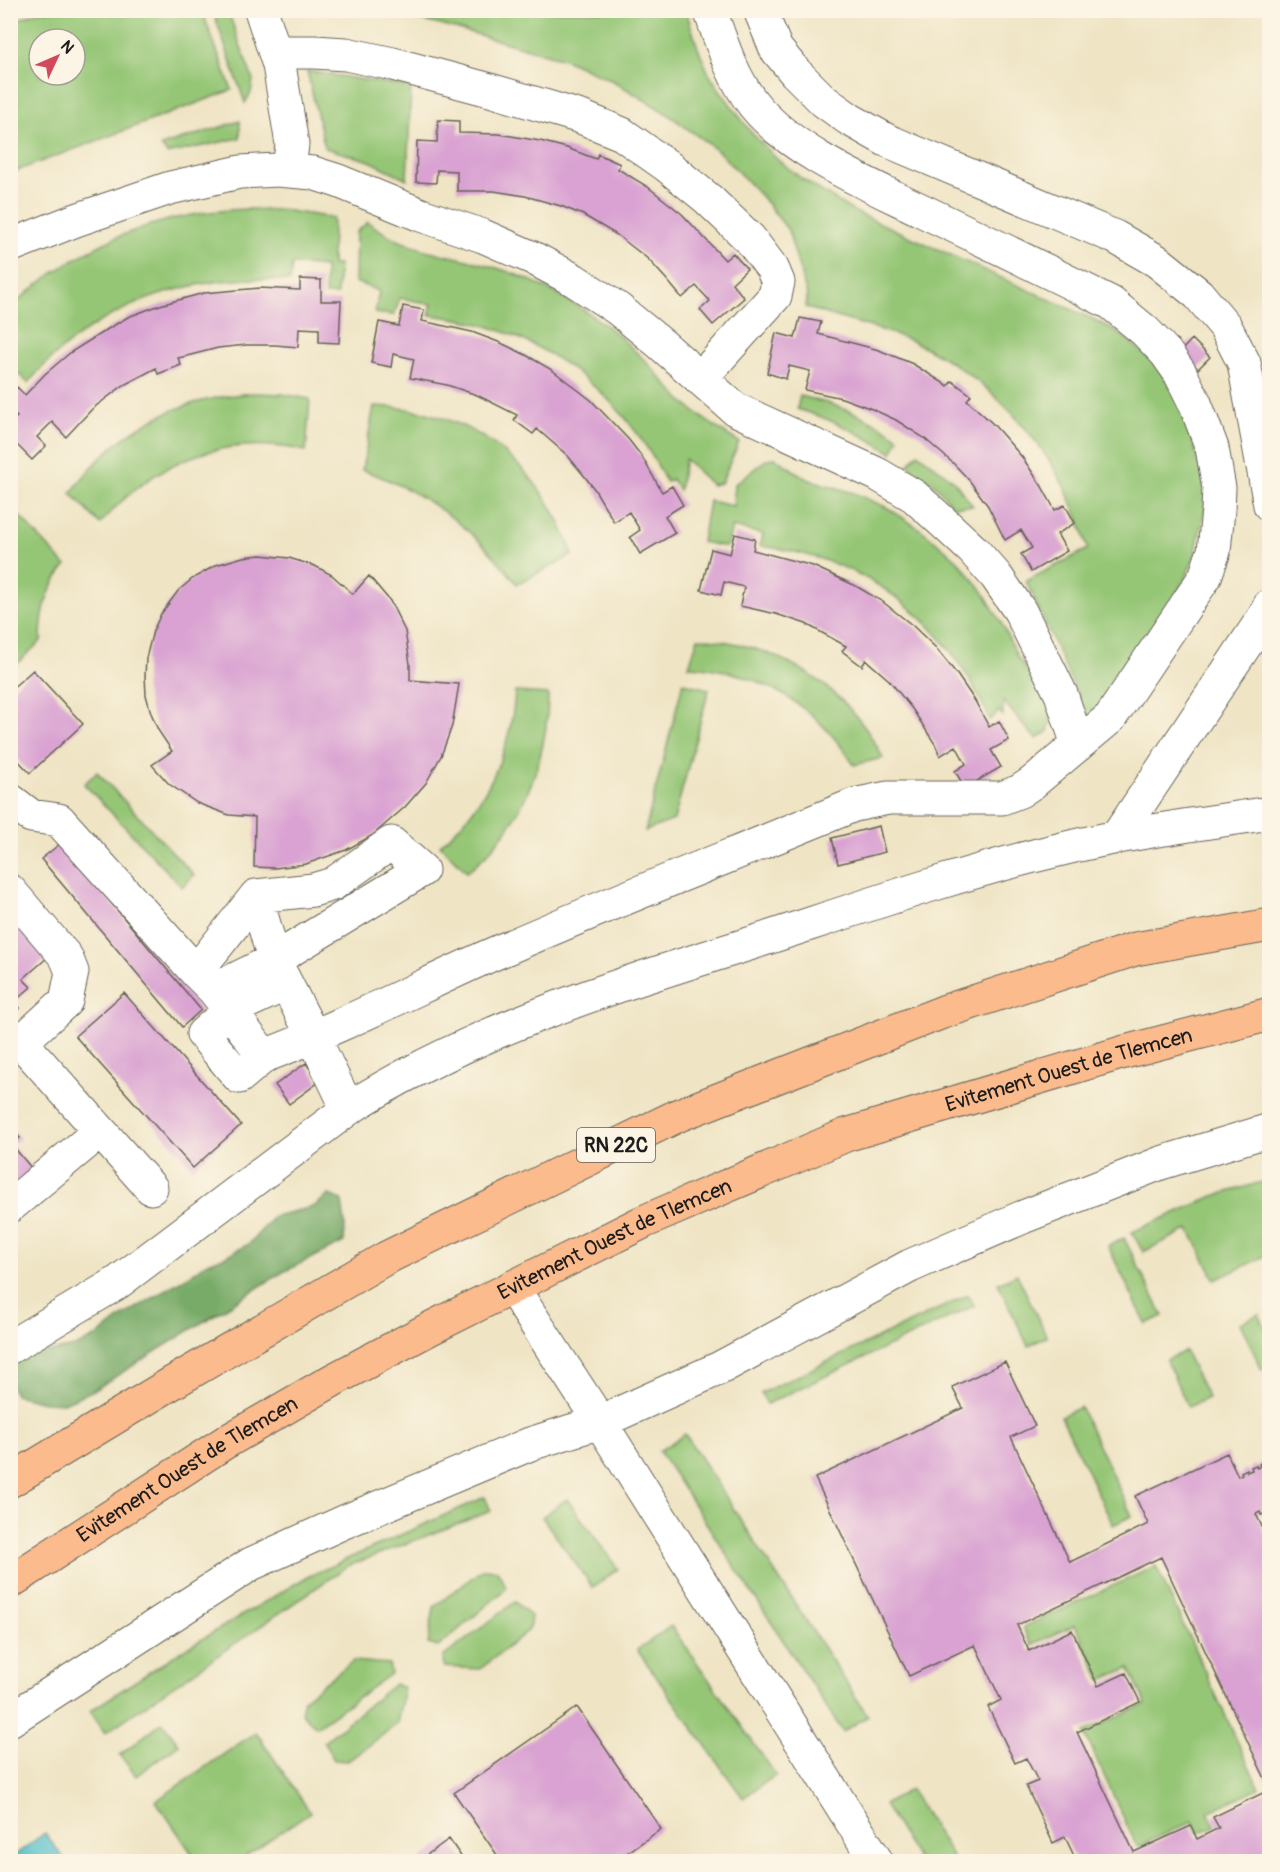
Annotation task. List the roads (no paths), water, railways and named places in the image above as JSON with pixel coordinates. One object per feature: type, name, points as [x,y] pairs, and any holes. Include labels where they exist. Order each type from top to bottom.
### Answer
[{"type":"highway","name":"RN 22C","points":[[10,1481],[171,1383],[386,1258],[679,1115],[943,1012],[1135,949],[1269,925]]},
{"type":"highway","name":"Evitement Ouest de Tlemcen","points":[[10,1582],[234,1437],[333,1380],[643,1222],[846,1135],[1121,1053],[1269,1014]]},
{"type":"highway","points":[[10,1588],[47,1558]]},
{"type":"street","points":[[261,10],[276,52],[292,144],[289,171]]},
{"type":"street","points":[[256,896],[214,991],[203,1034],[239,1077],[264,1056],[314,1038],[522,942],[854,805],[888,798],[1002,798],[1020,791],[1110,718],[1205,577],[1214,551],[1219,488],[1212,448],[1190,393],[1166,353],[1145,331],[1112,303],[851,175],[784,135],[742,88],[717,32],[710,10]]},
{"type":"street","points":[[760,10],[777,49],[783,57],[824,101],[849,119],[886,140],[1115,237],[1157,261],[1198,294],[1225,326],[1244,363],[1269,505]]},
{"type":"street","points":[[276,52],[346,54],[490,90],[581,117],[622,134],[666,165],[708,199],[750,239],[772,268],[778,282],[775,296],[700,379]]},
{"type":"street","points":[[12,245],[170,188],[240,172],[277,170],[313,174],[338,181],[421,215],[483,236],[533,258],[574,280],[618,309],[735,409],[856,464],[914,496],[973,550],[996,576],[1020,611],[1061,694],[1078,745]]},
{"type":"street","points":[[1117,837],[1258,627],[1269,605]]},
{"type":"street","points":[[10,800],[31,816],[59,820],[214,991]]},
{"type":"street","points":[[10,1347],[117,1283],[348,1109],[378,1089],[470,1042],[630,981],[986,869],[1117,837],[1269,813]]},
{"type":"street","points":[[214,991],[280,972],[422,870],[392,843],[333,884],[313,890],[256,896]]},
{"type":"street","points":[[10,891],[66,957],[72,972],[66,1001],[16,1046],[151,1188]]},
{"type":"street","points":[[256,896],[280,972],[348,1109]]},
{"type":"street","points":[[10,1720],[251,1564],[344,1522],[530,1444],[600,1422],[720,1368],[910,1266],[1023,1217],[1161,1163],[1269,1130]]},
{"type":"street","points":[[10,1206],[99,1132]]},
{"type":"street","points":[[513,1287],[877,1862]]},
{"type":"water","points":[[45,1833],[66,1861],[43,1861],[40,1858],[35,1861],[11,1861],[11,1858]]}]
